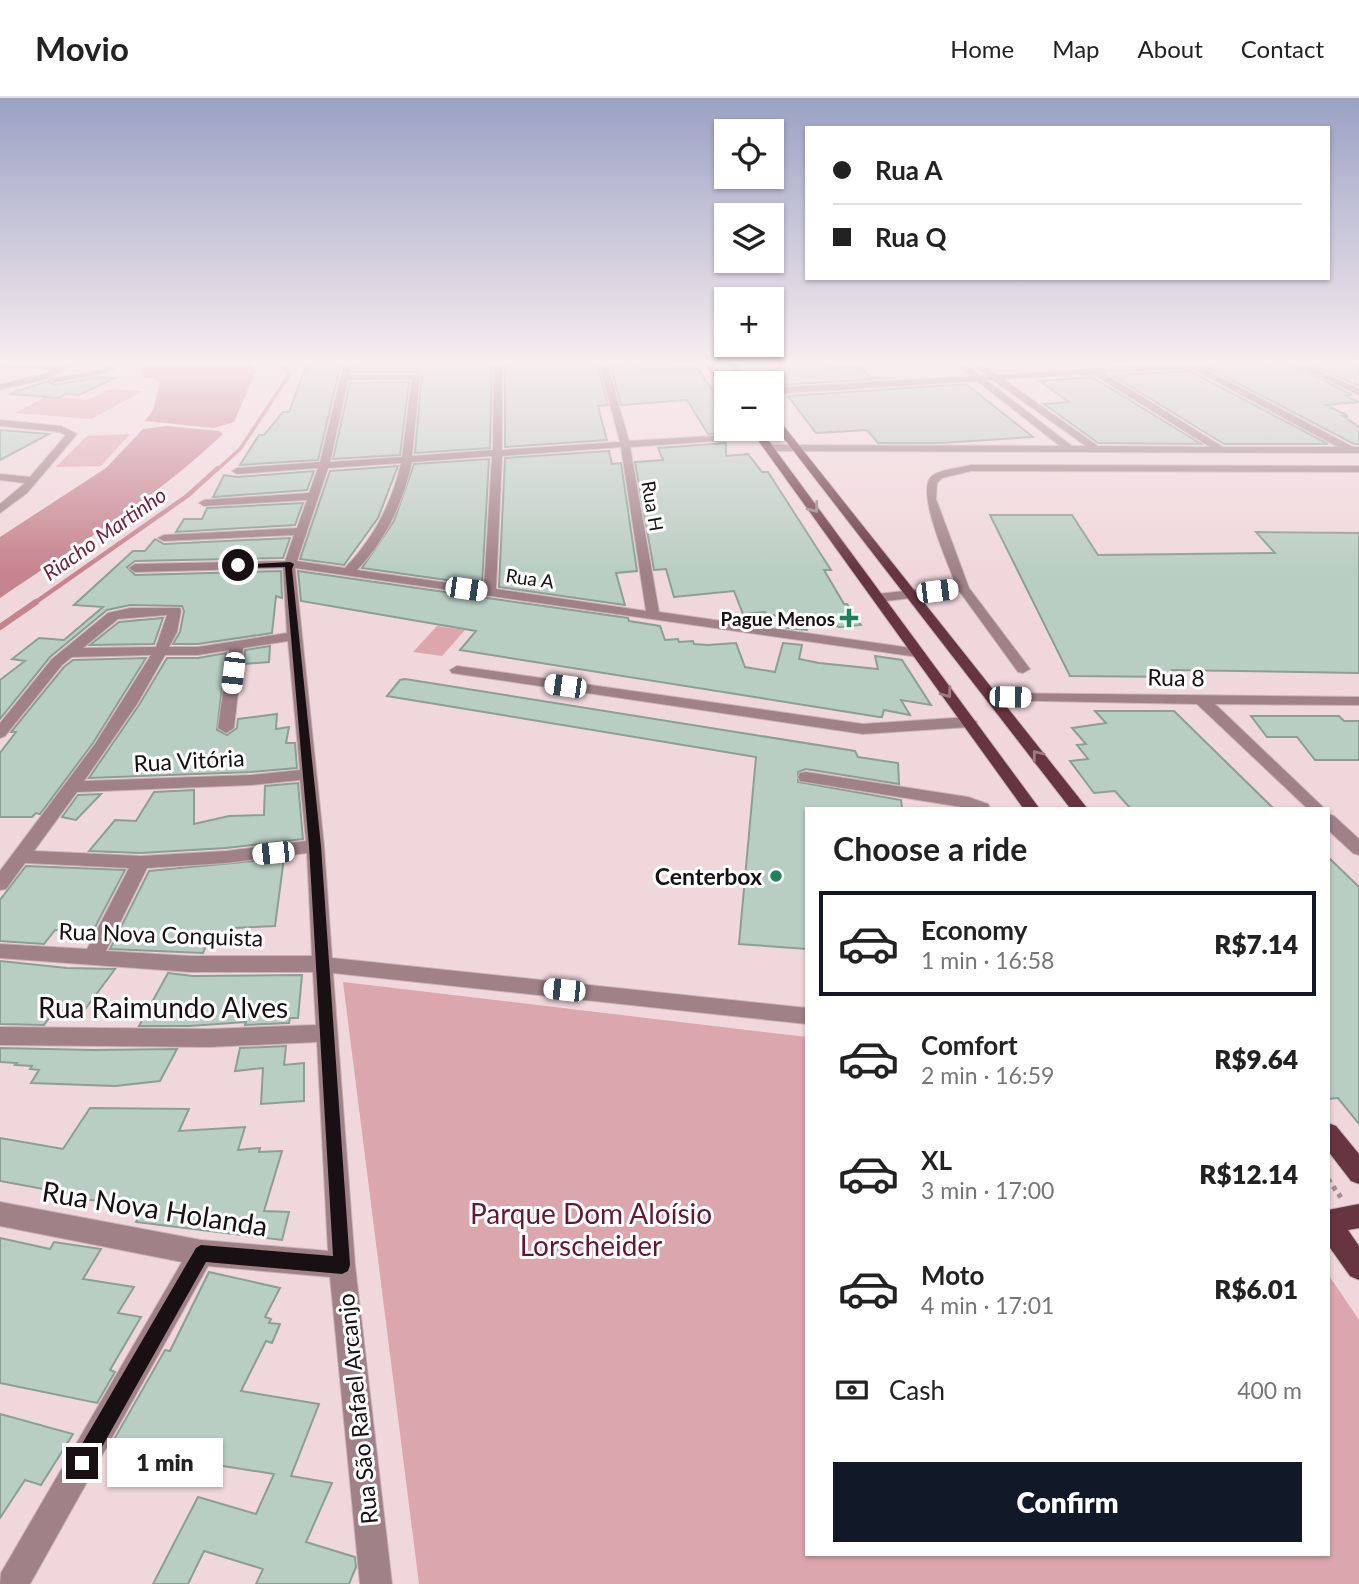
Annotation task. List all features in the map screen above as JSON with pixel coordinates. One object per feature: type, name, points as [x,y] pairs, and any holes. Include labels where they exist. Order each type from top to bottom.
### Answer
[{"type":"main road","points":[[785,432],[1078,807]]},
{"type":"main road","points":[[764,441],[1030,807]]},
{"type":"main road","points":[[1330,1136],[1359,1173]]},
{"type":"main road","points":[[1330,1223],[1359,1216]]},
{"type":"main road","points":[[1330,1226],[1359,1267]]},
{"type":"street","points":[[0,510],[23,491],[72,434],[68,432]]},
{"type":"street","name":"Rua São Rafael Arcanjo","points":[[332,432],[315,496],[288,569],[315,846],[342,1265],[376,1584]]},
{"type":"street","points":[[348,572],[368,552],[384,528],[404,474],[408,432]]},
{"type":"street","points":[[490,592],[496,432]]},
{"type":"street","name":"Rua H","points":[[622,432],[653,615]]},
{"type":"street","points":[[1048,432],[1080,457]]},
{"type":"street","points":[[1073,432],[1108,457]]},
{"type":"street","points":[[1194,432],[1222,450]]},
{"type":"street","points":[[1317,432],[1357,454]]},
{"type":"street","points":[[237,471],[496,455],[714,436]]},
{"type":"street","points":[[771,451],[1096,449],[1357,454]]},
{"type":"street","points":[[799,451],[1080,457],[1357,454]]},
{"type":"street","points":[[1023,669],[963,588],[931,499],[932,482],[938,476],[971,468],[1359,469]]},
{"type":"street","points":[[0,478],[30,480]]},
{"type":"street","points":[[204,503],[315,496]]},
{"type":"street","points":[[164,538],[302,531]]},
{"type":"street","name":"Rua A","points":[[135,568],[290,564],[918,653]]},
{"type":"street","points":[[878,598],[963,588]]},
{"type":"street","points":[[0,733],[57,662],[113,616],[130,612],[175,611],[163,650],[72,787],[0,884]]},
{"type":"street","points":[[67,653],[163,650],[180,652],[295,636]]},
{"type":"street","points":[[226,728],[236,646]]},
{"type":"street","points":[[457,670],[863,729],[969,722]]},
{"type":"street","name":"Rua 8","points":[[992,697],[1359,701]]},
{"type":"street","points":[[1202,700],[1315,807]]},
{"type":"street","name":"Rua Vitória","points":[[72,787],[251,780],[308,774]]},
{"type":"street","points":[[806,777],[968,802],[980,807]]},
{"type":"street","points":[[1334,826],[1359,832]]},
{"type":"street","points":[[1334,826],[1359,849]]},
{"type":"street","points":[[20,857],[141,862],[226,857],[315,846]]},
{"type":"street","points":[[92,959],[141,862]]},
{"type":"street","name":"Rua Nova Conquista","points":[[0,951],[190,964],[321,964],[805,1016]]},
{"type":"street","name":"Rua Raimundo Alves","points":[[0,1036],[209,1038],[326,1033]]},
{"type":"street","name":"Rua Nova Holanda","points":[[0,1214],[201,1253],[342,1265]]},
{"type":"street","points":[[12,1584],[201,1253]]},
{"type":"green space","points":[[130,434],[101,466],[56,467],[87,436]]},
{"type":"green space","points":[[437,626],[465,630],[442,656],[413,652]]},
{"type":"green space","name":"Parque Dom Aloísio Lorscheider","points":[[343,982],[805,1037],[805,1556],[1330,1556],[1330,1277],[1359,1320],[1359,1584],[419,1584]]},
{"type":"shaded area","points":[[140,432],[223,434],[143,500],[0,598],[0,537],[106,468]]},
{"type":"building","points":[[0,432],[49,434],[0,460]]},
{"type":"building","points":[[266,432],[325,432],[318,460],[240,465],[259,435]]},
{"type":"building","points":[[339,432],[403,432],[400,455],[333,459]]},
{"type":"building","points":[[417,432],[490,432],[490,448],[415,453]]},
{"type":"building","points":[[505,432],[605,432],[607,440],[505,447]]},
{"type":"building","points":[[869,432],[1027,432],[1033,437],[941,443],[878,443]]},
{"type":"building","points":[[1083,432],[1182,432],[1201,444],[1098,443]]},
{"type":"building","points":[[1205,432],[1306,432],[1328,444],[1224,444]]},
{"type":"building","points":[[1332,432],[1359,432],[1359,444]]},
{"type":"building","points":[[726,443],[726,456],[748,454],[762,472],[768,472],[831,570],[824,570],[844,604],[847,604],[861,625],[840,627],[809,620],[807,630],[787,628],[790,618],[765,612],[743,614],[734,591],[674,597],[666,569],[654,570],[635,462],[663,460],[658,448]]},
{"type":"building","points":[[609,451],[612,464],[621,463],[637,571],[616,573],[625,605],[499,587],[505,458]]},
{"type":"building","points":[[489,459],[482,585],[362,568],[394,521],[414,464]]},
{"type":"building","points":[[398,466],[378,518],[344,565],[300,559],[330,471]]},
{"type":"building","points":[[314,471],[307,490],[213,497],[224,475],[237,477]]},
{"type":"building","points":[[303,503],[295,525],[176,532],[184,519],[202,519],[207,508]]},
{"type":"building","points":[[990,515],[1072,515],[1098,555],[1275,553],[1256,532],[1359,533],[1359,673],[1172,670],[1176,677],[1070,676]]},
{"type":"building","points":[[290,538],[283,558],[135,561],[127,567],[135,575],[281,571],[282,598],[276,596],[272,633],[198,644],[173,644],[180,632],[184,611],[182,606],[130,605],[107,610],[50,657],[0,719],[0,680],[25,661],[12,659],[39,638],[64,640],[103,607],[74,605],[133,551],[145,551],[155,539],[164,544]]},
{"type":"building","points":[[298,571],[628,618],[629,621],[660,626],[665,640],[678,639],[679,642],[693,641],[694,644],[708,645],[736,643],[745,667],[775,672],[783,643],[802,645],[799,659],[819,663],[878,669],[875,656],[902,660],[931,705],[901,700],[910,715],[884,710],[882,717],[879,717],[460,650],[476,631],[301,601]]},
{"type":"building","points":[[163,618],[154,644],[90,645],[119,622]]},
{"type":"building","points":[[270,646],[269,662],[244,664],[245,650]]},
{"type":"building","points":[[226,653],[217,730],[227,735],[237,728],[238,719],[277,714],[276,729],[289,727],[286,743],[295,743],[297,768],[89,778],[139,705],[167,658],[198,658]]},
{"type":"building","points":[[146,658],[93,743],[40,814],[36,813],[32,817],[0,817],[0,753],[16,732],[11,732],[64,667],[73,660]]},
{"type":"building","points":[[400,680],[855,751],[858,757],[898,763],[899,784],[806,769],[798,772],[798,782],[901,800],[902,807],[805,807],[805,949],[739,944],[756,757],[387,696]]},
{"type":"building","points":[[1095,711],[1174,711],[1272,807],[1129,807],[1115,791],[1094,793],[1070,761],[1088,759],[1077,745],[1086,744],[1072,728],[1106,723]]},
{"type":"building","points":[[1251,716],[1339,716],[1344,721],[1359,721],[1359,760],[1315,760],[1297,737],[1267,737]]},
{"type":"building","points":[[298,783],[303,839],[226,848],[141,853],[89,851],[115,820],[136,821],[154,792],[194,790],[194,824],[229,816],[264,815],[265,786]]},
{"type":"building","points":[[101,794],[76,820],[62,817],[78,795]]},
{"type":"building","points":[[284,858],[275,926],[212,932],[203,953],[110,949],[149,871]]},
{"type":"building","points":[[1330,859],[1359,887],[1359,1124],[1338,1098],[1330,1099]]},
{"type":"building","points":[[26,866],[125,870],[92,933],[55,930],[44,944],[0,941],[0,900]]},
{"type":"building","points":[[0,961],[67,968],[115,969],[83,1012],[55,1010],[44,1025],[0,1024]]},
{"type":"building","points":[[168,973],[193,976],[302,975],[298,1018],[290,1018],[289,1023],[139,1026]]},
{"type":"building","points":[[286,1046],[284,1065],[304,1063],[304,1101],[261,1104],[263,1068],[235,1071],[240,1048]]},
{"type":"building","points":[[0,1048],[177,1049],[160,1081],[115,1086],[31,1083],[39,1070],[30,1069],[32,1066],[0,1062]]},
{"type":"building","points":[[90,1108],[189,1109],[179,1131],[245,1127],[238,1150],[260,1148],[259,1152],[282,1151],[264,1211],[289,1212],[282,1240],[136,1222],[144,1206],[81,1199],[82,1196],[0,1181],[0,1138],[63,1149]]},
{"type":"building","points":[[0,1238],[50,1249],[54,1242],[101,1249],[83,1279],[134,1287],[118,1313],[141,1317],[110,1370],[115,1372],[97,1403],[0,1383]]},
{"type":"building","points":[[209,1272],[280,1288],[265,1317],[271,1319],[269,1323],[280,1324],[272,1343],[266,1341],[241,1391],[319,1404],[291,1476],[332,1483],[306,1542],[355,1557],[356,1567],[349,1584],[256,1584],[263,1569],[204,1551],[188,1584],[153,1584],[198,1497],[256,1514],[274,1474],[198,1462],[112,1443],[165,1350],[170,1351]]},
{"type":"building","points":[[0,1414],[73,1434],[41,1485],[25,1480],[0,1518]]},
{"type":"waterway","name":"Riacho Martinho","points":[[217,470],[240,449],[251,432]]},
{"type":"waterway","name":"Riacho Martinho","points":[[33,604],[187,496],[218,468]]},
{"type":"waterway","name":"Riacho Martinho","points":[[0,627],[36,602]]},
{"type":"place","name":"Pague Menos","points":[[849,618]]},
{"type":"place","name":"Centerbox","points":[[776,876]]},
{"type":"route","points":[[82,1463],[201,1253],[342,1265],[315,846],[288,569],[290,564],[238,565]]}]
